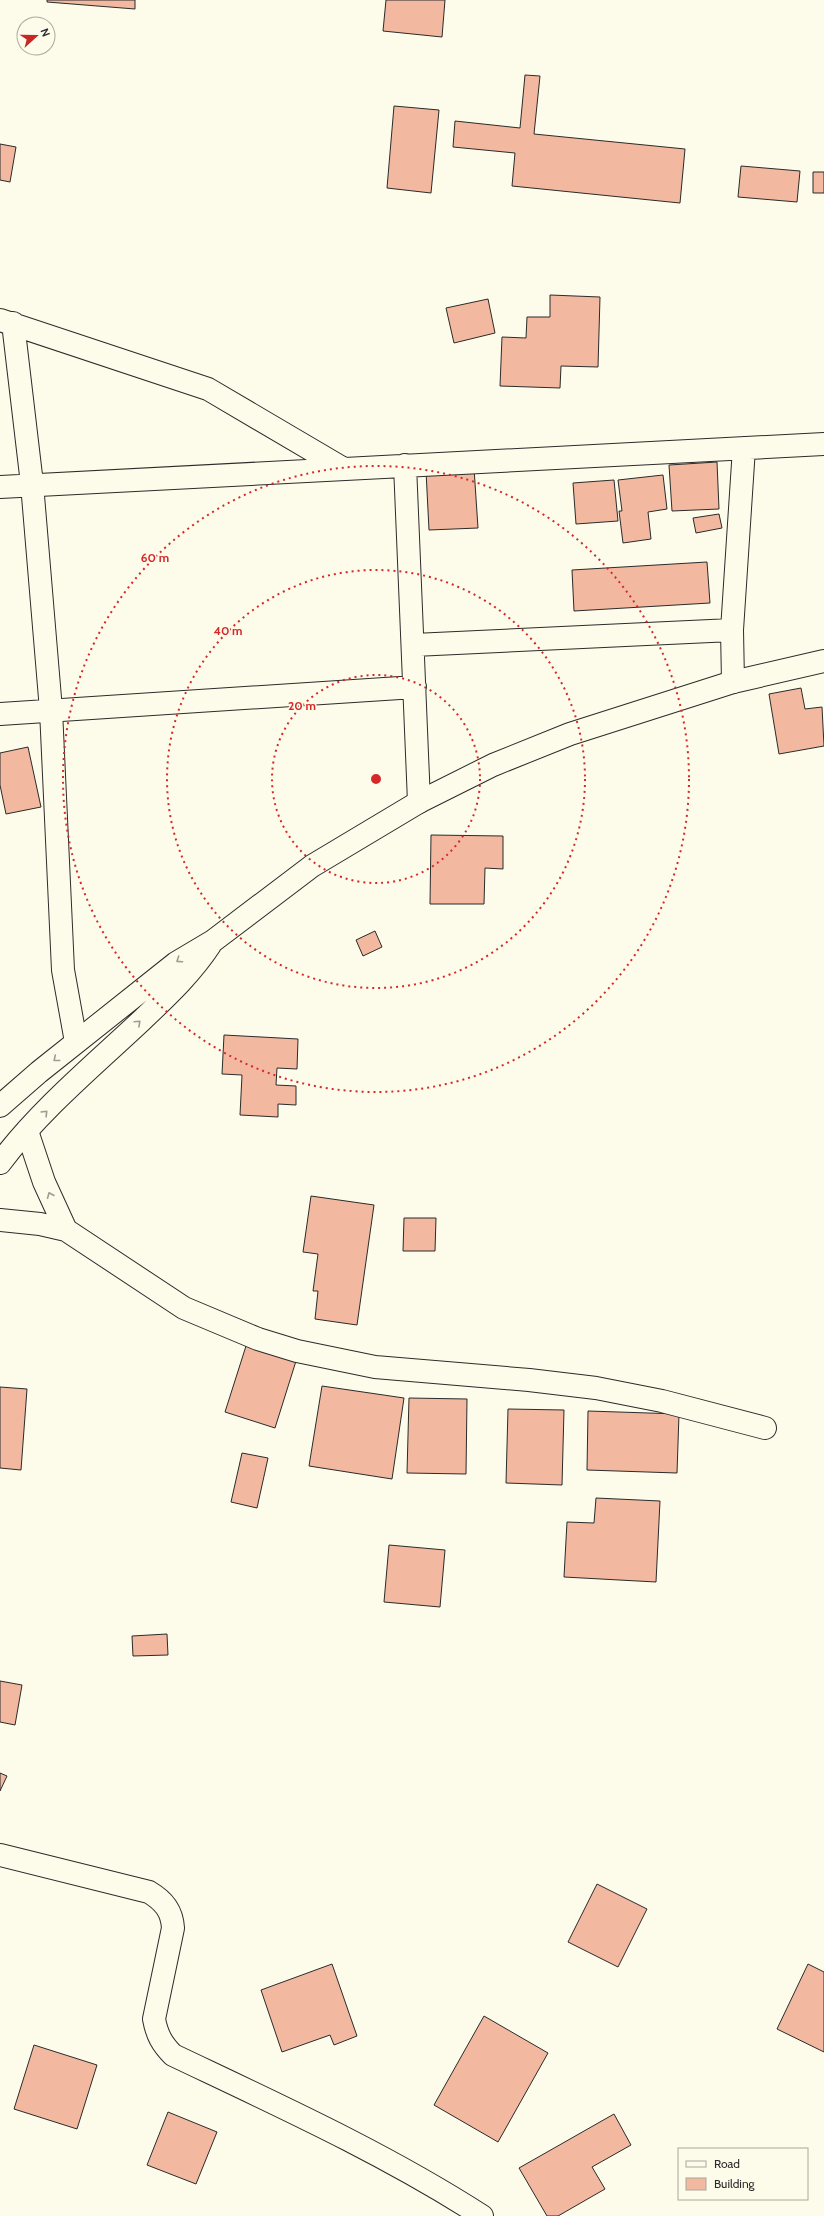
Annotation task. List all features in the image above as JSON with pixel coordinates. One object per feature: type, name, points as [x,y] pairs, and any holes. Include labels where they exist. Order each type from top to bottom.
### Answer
[{"type":"street","points":[[76,1042],[63,970],[51,710],[32,484],[6,322],[208,389],[344,469]]},
{"type":"street","points":[[0,487],[32,484],[824,444]]},
{"type":"street","points":[[734,682],[732,630],[744,448]]},
{"type":"street","points":[[405,465],[414,645],[419,802]]},
{"type":"street","points":[[414,645],[732,630]]},
{"type":"street","points":[[0,1106],[76,1042],[176,962],[213,941],[312,866],[419,802],[493,765],[570,734],[734,682],[824,661]]},
{"type":"street","points":[[0,714],[415,687]]},
{"type":"street","points":[[0,1163],[27,1131],[189,975],[213,941]]},
{"type":"street","points":[[27,1131],[44,1182],[66,1230]]},
{"type":"street","points":[[0,1220],[40,1224],[66,1230],[184,1308],[258,1339],[297,1351],[375,1367],[529,1380],[596,1388],[662,1401],[764,1428]]},
{"type":"street","points":[[0,1855],[150,1892],[159,1898],[167,1906],[172,1917],[173,1928],[154,2019],[156,2033],[163,2046],[173,2055],[260,2095],[338,2134],[403,2169],[482,2216]]},
{"type":"building","points":[[47,0],[135,0],[135,9],[47,2]]},
{"type":"building","points":[[386,0],[445,0],[442,37],[383,31]]},
{"type":"building","points":[[525,75],[540,76],[534,134],[685,149],[680,203],[512,186],[515,153],[453,147],[455,121],[520,128]]},
{"type":"building","points":[[394,106],[439,110],[431,193],[387,188]]},
{"type":"building","points":[[0,144],[16,147],[10,182],[0,180]]},
{"type":"building","points":[[741,166],[800,171],[797,202],[738,197]]},
{"type":"building","points":[[813,172],[824,172],[824,193],[813,193]]},
{"type":"building","points":[[550,295],[600,297],[598,367],[561,366],[560,388],[500,386],[502,337],[526,338],[527,317],[550,317]]},
{"type":"building","points":[[488,299],[495,333],[454,343],[446,308]]},
{"type":"building","points":[[717,462],[719,509],[672,511],[669,465]]},
{"type":"building","points":[[474,468],[478,528],[429,530],[426,471]]},
{"type":"building","points":[[663,475],[667,509],[648,512],[651,539],[623,543],[619,511],[622,511],[618,480]]},
{"type":"building","points":[[614,480],[618,521],[576,524],[573,483]]},
{"type":"building","points":[[719,514],[722,528],[696,533],[693,518]]},
{"type":"building","points":[[707,562],[710,603],[574,611],[572,570]]},
{"type":"building","points":[[801,688],[805,709],[822,707],[824,746],[779,754],[769,694]]},
{"type":"building","points":[[28,747],[41,807],[6,814],[0,785],[0,753]]},
{"type":"building","points":[[431,835],[503,836],[503,869],[485,868],[484,904],[430,904]]},
{"type":"building","points":[[375,931],[382,947],[363,956],[356,940]]},
{"type":"building","points":[[224,1035],[298,1039],[297,1069],[277,1068],[276,1085],[296,1086],[296,1105],[278,1104],[278,1117],[240,1115],[242,1075],[222,1074]]},
{"type":"building","points":[[311,1196],[374,1205],[357,1325],[315,1319],[318,1291],[313,1291],[318,1254],[303,1252]]},
{"type":"building","points":[[404,1218],[436,1218],[435,1251],[403,1251]]},
{"type":"building","points":[[246,1346],[296,1361],[275,1428],[225,1412]]},
{"type":"building","points":[[322,1386],[404,1398],[392,1479],[309,1466]]},
{"type":"building","points":[[0,1387],[27,1389],[21,1470],[0,1468]]},
{"type":"building","points":[[409,1398],[467,1399],[466,1474],[407,1473]]},
{"type":"building","points":[[508,1409],[564,1410],[562,1485],[506,1483]]},
{"type":"building","points":[[588,1411],[679,1414],[677,1473],[587,1470]]},
{"type":"building","points":[[242,1453],[268,1458],[257,1508],[231,1502]]},
{"type":"building","points":[[596,1498],[660,1501],[656,1582],[564,1577],[567,1522],[594,1523]]},
{"type":"building","points":[[389,1545],[445,1550],[440,1607],[384,1602]]},
{"type":"building","points":[[167,1634],[168,1655],[133,1656],[132,1636]]},
{"type":"building","points":[[0,1681],[22,1685],[15,1725],[0,1722]]},
{"type":"building","points":[[0,1773],[7,1776],[0,1791]]},
{"type":"building","points":[[597,1884],[647,1909],[618,1967],[568,1942]]},
{"type":"building","points":[[332,1964],[357,2036],[334,2045],[330,2035],[282,2052],[261,1990]]},
{"type":"building","points":[[808,1964],[824,1972],[824,2052],[777,2029]]},
{"type":"building","points":[[484,2016],[548,2053],[498,2142],[434,2105]]},
{"type":"building","points":[[34,2045],[97,2065],[77,2129],[14,2109]]},
{"type":"building","points":[[168,2112],[217,2132],[196,2184],[147,2165]]},
{"type":"building","points":[[614,2114],[631,2145],[592,2167],[605,2189],[558,2216],[547,2216],[519,2168]]}]
